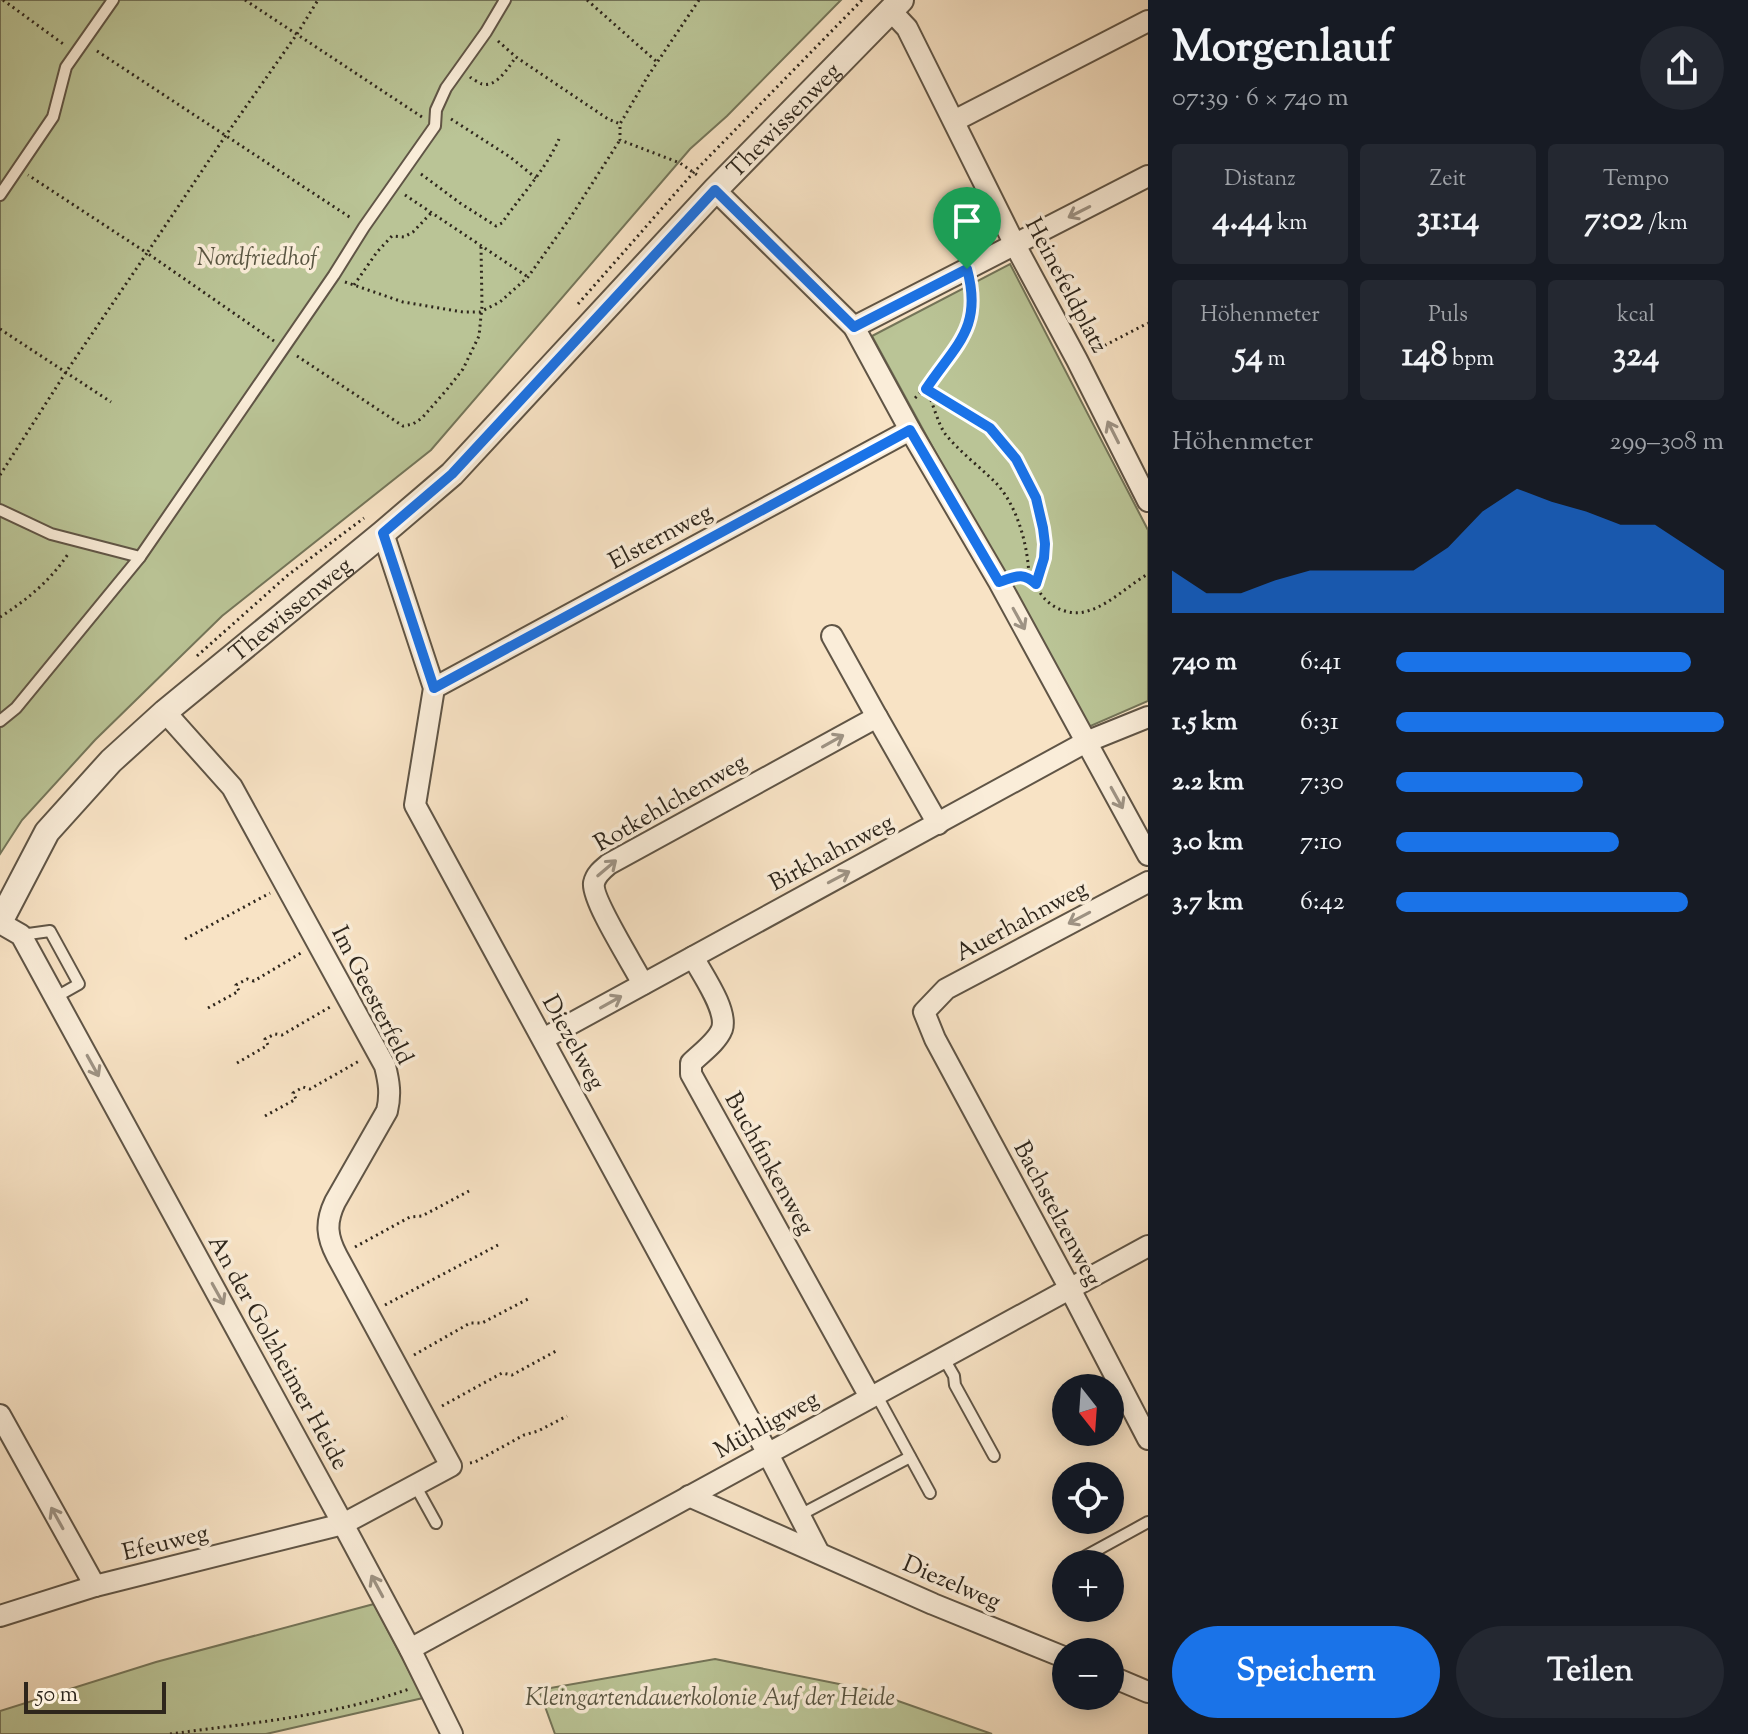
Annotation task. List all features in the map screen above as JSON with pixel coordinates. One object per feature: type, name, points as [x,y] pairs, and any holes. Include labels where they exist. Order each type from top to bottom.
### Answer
[{"type":"street","name":"Heinefeldplatz","points":[[896,5],[1015,245],[1148,501]]},
{"type":"street","name":"Thewissenweg","points":[[7,927],[47,832],[111,761],[376,524],[452,474],[715,190],[896,5]]},
{"type":"street","points":[[954,121],[1148,21]]},
{"type":"street","points":[[854,327],[1148,176]]},
{"type":"street","points":[[715,190],[854,327],[999,582],[1148,855]]},
{"type":"street","name":"Elsternweg","points":[[434,688],[910,430]]},
{"type":"street","name":"Diezelweg","points":[[376,524],[434,688],[415,805],[819,1553]]},
{"type":"street","points":[[832,636],[938,824]]},
{"type":"street","name":"Im Geesterfeld","points":[[165,712],[232,787],[385,1066],[390,1098],[387,1111],[329,1214],[328,1234],[451,1466]]},
{"type":"street","name":"Rotkehlchenweg","points":[[643,984],[597,901],[593,885],[598,873],[609,864],[877,717]]},
{"type":"street","name":"Birkhahnweg","points":[[543,1039],[1086,742],[1148,717]]},
{"type":"street","name":"Auerhahnweg","points":[[924,1012],[946,989],[1148,882]]},
{"type":"street","name":"An der Golzheimer Heide","points":[[7,927],[56,997],[343,1524],[452,1734]]},
{"type":"street","name":"Buchfinkenweg","points":[[693,957],[723,1014],[723,1027],[717,1039],[691,1063],[691,1074],[873,1395]]},
{"type":"street","name":"Bachstelzenweg","points":[[924,1012],[935,1039],[1147,1433]]},
{"type":"street","name":"Mühligweg","points":[[410,1649],[1148,1246]]},
{"type":"street","points":[[0,1415],[95,1586]]},
{"type":"street","points":[[343,1524],[451,1466]]},
{"type":"street","name":"Diezelweg","points":[[689,1496],[933,1604],[1052,1652]]},
{"type":"street","name":"Efeuweg","points":[[0,1616],[95,1586],[343,1524]]},
{"type":"street","points":[[1124,1682],[1148,1692]]},
{"type":"lane","points":[[0,195],[53,117],[66,67],[113,0]]},
{"type":"lane","points":[[0,721],[16,708],[140,557],[435,126],[436,110],[446,88],[505,0]]},
{"type":"lane","points":[[0,510],[51,534],[140,557]]},
{"type":"lane","points":[[943,1357],[994,1456]]},
{"type":"lane","points":[[873,1395],[930,1493]]},
{"type":"lane","points":[[800,1515],[910,1457]]},
{"type":"lane","points":[[415,1485],[436,1523]]},
{"type":"lane","points":[[1097,1550],[1148,1522]]},
{"type":"path","points":[[3,0],[75,53]]},
{"type":"path","points":[[245,0],[435,126]]},
{"type":"path","points":[[0,475],[66,372],[318,0]]},
{"type":"path","points":[[587,0],[657,62]]},
{"type":"path","points":[[331,279],[403,302],[463,312],[480,312],[500,302],[528,277],[570,218],[620,140],[620,124],[699,0]]},
{"type":"path","points":[[578,304],[694,172],[862,0]]},
{"type":"path","points":[[486,32],[516,57],[620,124]]},
{"type":"path","points":[[83,42],[364,227]]},
{"type":"path","points":[[460,71],[486,85],[499,78],[516,57]]},
{"type":"path","points":[[436,110],[510,157],[536,178]]},
{"type":"path","points":[[408,165],[496,226],[502,223],[552,156],[559,139]]},
{"type":"path","points":[[620,140],[680,163],[694,172]]},
{"type":"path","points":[[18,168],[403,426],[422,418],[463,369],[479,336],[481,247]]},
{"type":"path","points":[[392,187],[528,277]]},
{"type":"path","points":[[354,285],[392,236],[404,237],[413,232],[432,212]]},
{"type":"path","points":[[899,409],[926,389],[968,326],[973,290],[967,269]]},
{"type":"path","points":[[1077,360],[1148,323]]},
{"type":"path","points":[[0,329],[111,402]]},
{"type":"path","points":[[926,389],[946,435],[997,484],[1005,496],[1018,523],[1029,577]]},
{"type":"path","points":[[926,389],[990,428],[1016,459],[1036,498],[1043,528],[1044,558],[1036,584]]},
{"type":"path","points":[[195,657],[288,575],[376,524]]},
{"type":"path","points":[[0,617],[59,569],[77,541]]},
{"type":"path","points":[[999,582],[1022,575],[1029,577],[1044,598],[1063,611],[1084,612],[1110,600],[1148,574]]},
{"type":"path","points":[[185,939],[286,885]]},
{"type":"path","points":[[208,1008],[239,991],[236,985],[247,979],[254,981],[318,944]]},
{"type":"path","points":[[237,1063],[268,1045],[265,1039],[275,1034],[282,1035],[347,998]]},
{"type":"path","points":[[265,1116],[296,1099],[293,1093],[303,1087],[310,1089],[377,1051]]},
{"type":"path","points":[[337,1256],[410,1217],[422,1216],[469,1191]]},
{"type":"path","points":[[368,1314],[498,1245]]},
{"type":"path","points":[[396,1365],[470,1323],[482,1323],[528,1299]]},
{"type":"path","points":[[424,1416],[502,1373],[512,1375],[556,1351]]},
{"type":"path","points":[[451,1466],[475,1462],[567,1416]]},
{"type":"path","points":[[170,1734],[364,1703],[410,1689],[424,1677]]},
{"type":"green space","name":"Nordfriedhof","points":[[0,0],[841,0],[727,116],[690,149],[431,450],[222,616],[95,740],[22,820],[0,854]]},
{"type":"green space","points":[[1010,264],[1148,530],[1148,701],[1086,728],[872,336]]},
{"type":"green space","points":[[374,1604],[423,1698],[266,1734],[0,1734],[0,1711],[156,1662]]},
{"type":"green space","name":"Kleingartendauerkolonie Auf der Heide","points":[[715,1659],[864,1689],[992,1734],[555,1734],[539,1690]]},
{"type":"route","points":[[715,190],[854,327],[967,269],[973,290],[968,326],[926,389],[990,428],[1016,459],[1036,498],[1043,528],[1044,558],[1036,584],[1022,575],[999,582],[910,430],[434,688],[383,533],[452,474],[715,190]]}]
